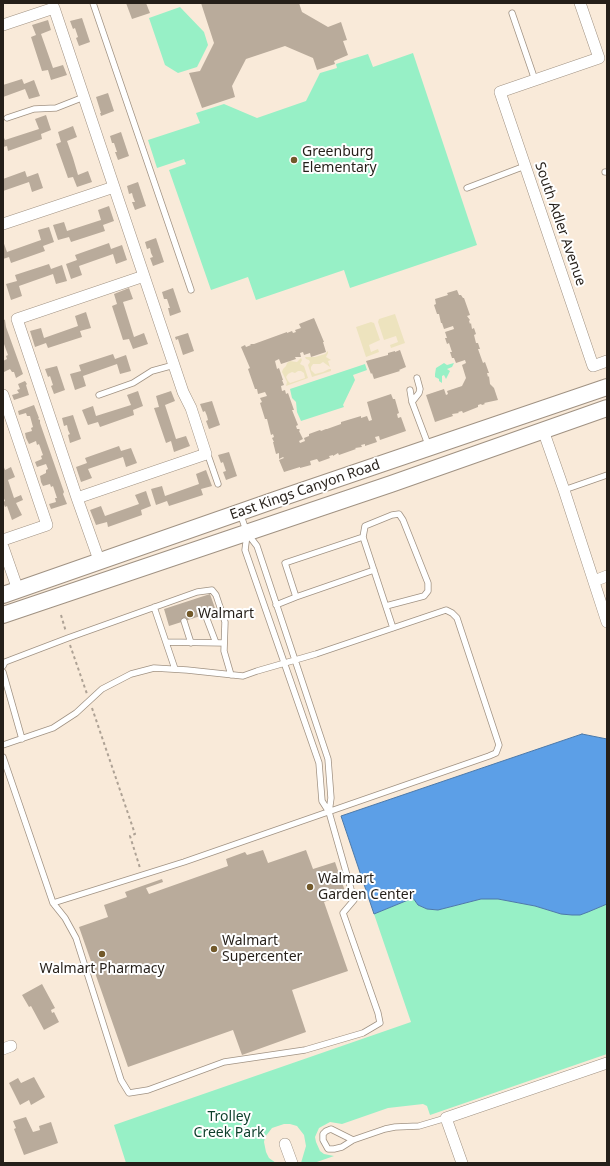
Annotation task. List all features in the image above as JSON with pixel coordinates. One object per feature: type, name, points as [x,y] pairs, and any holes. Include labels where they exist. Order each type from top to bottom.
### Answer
[{"type":"main road","name":"East Kings Canyon Road","points":[[10,592],[99,560],[607,387]]},
{"type":"main road","name":"East Kings Canyon Road","points":[[3,615],[391,484],[607,408]]},
{"type":"street","points":[[535,80],[600,58],[580,3]]},
{"type":"street","points":[[3,25],[54,8],[183,392],[191,408],[206,454],[77,498]]},
{"type":"street","name":"South Adler Avenue","points":[[535,80],[500,92],[592,366],[607,361]]},
{"type":"street","points":[[3,224],[114,187]]},
{"type":"street","points":[[99,560],[17,319],[144,276]]},
{"type":"street","points":[[3,395],[47,525],[3,540]]},
{"type":"street","points":[[543,430],[607,622]]},
{"type":"street","points":[[3,547],[10,592]]},
{"type":"street","points":[[594,581],[607,576]]},
{"type":"street","points":[[462,1163],[446,1118],[607,1063]]},
{"type":"street","points":[[285,1144],[292,1163]]},
{"type":"lane","points":[[93,3],[191,290]]},
{"type":"lane","points":[[512,13],[535,80]]},
{"type":"lane","points":[[7,118],[34,109],[56,108],[84,98]]},
{"type":"lane","points":[[467,188],[525,166]]},
{"type":"lane","points":[[98,395],[133,383],[152,372],[174,364]]},
{"type":"lane","points":[[412,402],[419,393],[420,389],[417,378]]},
{"type":"lane","points":[[410,390],[412,402],[429,447]]},
{"type":"lane","points":[[206,454],[209,458],[218,484]]},
{"type":"lane","points":[[564,490],[607,475]]},
{"type":"lane","points":[[240,512],[247,533],[257,546],[328,759],[331,798],[329,812]]},
{"type":"lane","points":[[386,606],[424,596],[428,591],[428,583],[404,520],[399,514],[392,515],[365,526],[363,537],[393,628]]},
{"type":"lane","points":[[3,757],[53,903],[65,918],[76,938],[121,1080],[129,1093],[148,1090],[224,1062],[305,1050],[363,1033],[380,1023],[378,1013],[343,913],[354,900],[329,812],[322,801],[319,763],[245,550],[247,533]]},
{"type":"lane","points":[[296,598],[285,563],[363,537]]},
{"type":"lane","points":[[276,605],[374,570]]},
{"type":"lane","points":[[3,666],[5,662],[68,638],[154,607],[177,602],[212,590],[216,594],[225,622],[224,651],[231,675]]},
{"type":"lane","points":[[154,607],[175,669]]},
{"type":"lane","points":[[3,745],[53,728],[76,713],[102,689],[131,674],[154,668],[243,676],[295,661],[446,610],[452,613],[456,618],[499,745],[496,753],[329,812],[142,875],[53,903]]},
{"type":"lane","points":[[205,614],[216,643]]},
{"type":"lane","points":[[184,621],[191,643]]},
{"type":"lane","points":[[167,642],[224,643]]},
{"type":"lane","points":[[3,672],[22,739]]},
{"type":"lane","points":[[353,1140],[331,1129],[323,1134],[322,1140],[328,1149],[334,1149],[342,1147],[353,1140],[385,1129],[419,1126],[446,1118]]},
{"type":"path","points":[[61,616],[135,834],[130,836],[142,875]]},
{"type":"green space","points":[[180,7],[204,32],[208,45],[197,67],[178,73],[165,65],[149,18]]},
{"type":"green space","name":"Greenburg Elementary","points":[[413,53],[477,245],[350,288],[344,270],[256,300],[248,277],[211,290],[169,170],[186,164],[184,159],[157,168],[148,140],[200,123],[196,113],[224,104],[257,118],[306,101],[320,73],[337,68],[336,64],[368,54],[373,67]]},
{"type":"green space","points":[[444,363],[447,365],[454,363],[452,367],[447,369],[450,371],[446,379],[444,375],[442,376],[442,383],[435,377],[435,374],[436,368]]},
{"type":"green space","points":[[365,364],[367,370],[353,375],[355,380],[343,405],[344,407],[301,421],[297,412],[296,402],[292,398],[290,389]]},
{"type":"green space","name":"Trolley Creek Park","points":[[413,898],[418,905],[427,909],[438,910],[481,899],[498,899],[535,906],[561,914],[588,912],[607,904],[607,1054],[430,1115],[427,1106],[423,1104],[388,1108],[342,1124],[330,1122],[319,1128],[315,1137],[320,1151],[324,1154],[334,1156],[314,1163],[301,1163],[306,1146],[304,1135],[297,1126],[284,1124],[272,1128],[265,1137],[264,1142],[266,1152],[269,1158],[276,1163],[126,1163],[114,1125],[411,1022],[374,914]]},
{"type":"sand","points":[[395,314],[405,343],[391,348],[390,345],[398,342],[396,336],[384,340],[378,322],[379,319]]},
{"type":"sand","points":[[371,322],[374,323],[380,340],[369,345],[371,352],[378,349],[379,352],[366,357],[356,327]]},
{"type":"sand","points":[[328,351],[326,357],[331,360],[328,361],[330,367],[323,362],[320,364],[313,364],[311,370],[315,374],[329,369],[331,369],[331,371],[312,377],[308,365],[310,362],[305,357],[315,357],[325,354]]},
{"type":"sand","points":[[301,358],[302,360],[300,364],[304,366],[308,378],[286,386],[287,382],[282,372],[283,369],[290,361],[297,362]],"holes":[[[301,371],[304,373],[305,378],[290,383],[288,381],[286,377],[288,374]]]},
{"type":"water","points":[[582,734],[607,739],[607,904],[580,915],[572,915],[561,914],[535,906],[498,899],[481,899],[438,910],[427,909],[418,905],[413,898],[374,914],[341,816]]},
{"type":"building","points":[[126,3],[146,3],[150,13],[132,19]]},
{"type":"building","points":[[201,3],[299,3],[302,12],[328,27],[341,22],[347,40],[343,41],[348,55],[334,61],[335,64],[317,70],[313,58],[285,46],[246,59],[232,86],[235,97],[202,108],[189,73],[200,71],[214,43]]},
{"type":"building","points":[[82,18],[90,42],[79,46],[75,28],[73,29],[70,21]]},
{"type":"building","points":[[48,20],[51,30],[41,34],[53,68],[63,65],[67,75],[51,80],[48,70],[42,71],[31,37],[36,35],[32,25]]},
{"type":"building","points":[[22,79],[24,84],[34,80],[40,96],[29,99],[25,89],[3,97],[3,85]]},
{"type":"building","points":[[108,93],[114,111],[101,116],[96,97]]},
{"type":"building","points":[[46,115],[51,130],[41,134],[42,139],[8,151],[7,146],[3,147],[3,136],[5,140],[39,129],[35,119]]},
{"type":"building","points":[[73,126],[77,137],[67,141],[78,175],[88,171],[92,182],[77,187],[73,177],[68,178],[56,144],[61,142],[58,132]]},
{"type":"building","points":[[121,132],[129,156],[118,160],[114,143],[112,143],[110,136]]},
{"type":"building","points":[[25,171],[27,177],[38,173],[43,188],[32,192],[29,182],[3,191],[3,179]]},
{"type":"building","points":[[138,182],[146,206],[135,210],[132,202],[135,202],[132,193],[129,194],[127,186]]},
{"type":"building","points":[[109,206],[114,221],[103,225],[105,231],[71,242],[69,237],[58,240],[53,225],[64,222],[67,231],[101,220],[98,210]]},
{"type":"building","points":[[49,227],[54,242],[43,246],[45,251],[11,263],[9,257],[3,259],[3,241],[7,252],[41,240],[38,230]]},
{"type":"building","points":[[156,238],[164,262],[153,266],[150,258],[153,257],[150,248],[147,249],[145,242]]},
{"type":"building","points":[[109,243],[111,249],[122,245],[127,260],[116,264],[113,254],[79,266],[82,275],[71,279],[66,264],[77,260],[75,255]]},
{"type":"building","points":[[49,264],[51,269],[62,265],[67,281],[56,284],[53,274],[19,286],[22,296],[11,300],[6,284],[17,281],[15,275]]},
{"type":"building","points":[[129,288],[133,299],[123,302],[134,337],[144,333],[148,344],[133,349],[129,339],[123,340],[112,306],[117,304],[114,294]]},
{"type":"building","points":[[173,288],[181,312],[170,316],[168,308],[170,308],[167,299],[164,299],[162,292]]},
{"type":"building","points":[[457,290],[459,295],[464,298],[470,315],[467,316],[470,320],[472,329],[474,328],[476,334],[474,335],[476,343],[478,343],[480,349],[478,349],[483,363],[485,362],[489,373],[487,373],[490,384],[494,388],[498,400],[478,405],[478,407],[463,413],[462,411],[452,414],[453,416],[435,422],[426,395],[444,389],[446,395],[448,394],[447,391],[462,386],[466,378],[462,365],[466,363],[465,360],[456,363],[454,358],[452,358],[449,343],[447,344],[445,338],[447,338],[445,332],[454,329],[453,326],[444,329],[434,305],[436,304],[435,299],[448,295],[447,293]]},
{"type":"building","points":[[86,312],[91,328],[80,331],[82,337],[48,348],[46,343],[35,347],[30,331],[41,328],[44,338],[78,326],[75,316]]},
{"type":"building","points":[[314,318],[324,342],[326,352],[311,357],[310,353],[304,355],[303,352],[300,353],[301,357],[295,357],[296,359],[281,364],[279,359],[275,361],[277,369],[279,368],[283,380],[284,385],[281,386],[282,391],[285,390],[286,394],[288,393],[294,410],[292,410],[298,425],[296,426],[297,429],[300,430],[299,431],[303,439],[299,441],[300,443],[305,441],[304,438],[309,436],[309,434],[341,424],[341,422],[361,416],[361,418],[367,416],[369,421],[372,420],[367,402],[391,394],[393,399],[395,399],[399,413],[397,414],[398,418],[401,417],[406,431],[380,440],[379,436],[375,437],[377,442],[365,446],[365,444],[361,445],[362,447],[355,448],[356,449],[339,455],[338,453],[333,456],[329,456],[330,458],[319,462],[317,459],[310,461],[311,465],[284,472],[279,460],[284,458],[279,459],[279,453],[276,454],[272,438],[274,437],[273,434],[271,435],[267,419],[265,419],[260,403],[262,402],[260,398],[267,396],[265,392],[258,394],[257,389],[255,389],[248,369],[250,368],[241,347],[245,345],[246,347],[251,345],[250,344],[254,344],[287,332],[296,332],[295,330],[301,328],[299,324]]},
{"type":"building","points":[[3,319],[5,320],[6,327],[23,374],[16,378],[14,372],[10,369],[4,372],[3,370],[3,361],[7,359],[6,356],[8,355],[3,344]]},
{"type":"building","points":[[188,333],[194,351],[183,355],[178,339],[176,340],[175,337]]},
{"type":"building","points":[[400,350],[406,367],[399,370],[400,371],[374,379],[366,361]]},
{"type":"building","points":[[113,354],[115,359],[126,355],[131,371],[120,374],[117,364],[83,376],[86,386],[75,390],[70,374],[81,371],[79,365]]},
{"type":"building","points":[[57,366],[65,390],[54,394],[50,376],[48,377],[45,369]]},
{"type":"building","points":[[25,381],[29,395],[14,400],[12,395],[19,393],[17,390],[20,389],[18,384]]},
{"type":"building","points":[[138,391],[143,406],[133,410],[134,415],[100,427],[98,422],[88,425],[82,410],[93,406],[96,416],[131,405],[127,395]]},
{"type":"building","points":[[171,391],[175,401],[165,405],[176,439],[186,436],[190,446],[174,452],[171,441],[166,443],[154,408],[159,407],[156,396]]},
{"type":"building","points":[[212,401],[220,425],[209,429],[206,421],[208,420],[207,416],[205,411],[203,412],[200,404]]},
{"type":"building","points":[[34,405],[67,504],[51,509],[49,504],[56,502],[55,498],[57,498],[53,486],[51,487],[50,484],[43,486],[40,476],[46,473],[46,470],[48,469],[46,464],[37,467],[35,462],[42,459],[41,456],[43,455],[39,444],[37,445],[36,441],[29,444],[26,438],[25,433],[32,431],[31,428],[33,427],[30,416],[27,416],[26,413],[19,415],[18,411]]},
{"type":"building","points":[[73,415],[81,439],[70,443],[68,435],[70,434],[67,425],[64,426],[62,418]]},
{"type":"building","points":[[119,446],[121,451],[131,448],[137,463],[126,467],[123,457],[88,469],[92,478],[81,482],[76,467],[87,463],[85,458]]},
{"type":"building","points":[[229,452],[237,476],[226,480],[223,472],[226,471],[223,462],[221,463],[218,455]]},
{"type":"building","points":[[3,465],[5,470],[11,467],[15,477],[8,480],[14,498],[21,495],[23,500],[16,503],[22,515],[12,520],[7,506],[5,507],[3,502],[5,501],[3,496]]},
{"type":"building","points":[[206,470],[212,486],[201,489],[203,495],[169,506],[167,501],[156,505],[151,489],[162,486],[165,496],[199,484],[196,474]]},
{"type":"building","points":[[146,491],[151,506],[141,510],[142,515],[108,527],[107,522],[96,525],[90,510],[101,506],[105,516],[139,504],[135,495]]},
{"type":"building","points":[[210,594],[216,611],[169,626],[164,609]]},
{"type":"building","name":"Walmart Supercenter","points":[[263,850],[268,863],[306,850],[313,869],[335,862],[346,894],[324,902],[348,971],[292,990],[306,1032],[242,1055],[233,1030],[128,1067],[79,927],[108,917],[104,905],[127,897],[125,892],[162,879],[163,882],[146,888],[149,894],[228,866],[226,859],[245,852],[247,855]]},
{"type":"building","points":[[42,984],[55,1008],[51,1010],[52,1013],[54,1012],[59,1022],[44,1030],[31,1006],[29,1007],[22,995]]},
{"type":"building","points":[[34,1077],[45,1097],[31,1105],[29,1100],[20,1105],[9,1083],[18,1078],[21,1083]]},
{"type":"building","points":[[26,1117],[33,1132],[40,1130],[39,1126],[51,1122],[58,1143],[24,1155],[14,1129],[16,1128],[13,1121]]},
{"type":"place","name":"Greenburg Elementary","points":[[294,160]]},
{"type":"place","name":"Walmart","points":[[190,614]]},
{"type":"place","name":"Walmart Garden Center","points":[[310,887]]},
{"type":"place","name":"Walmart Supercenter","points":[[214,949]]},
{"type":"place","name":"Walmart Pharmacy","points":[[102,954]]}]
